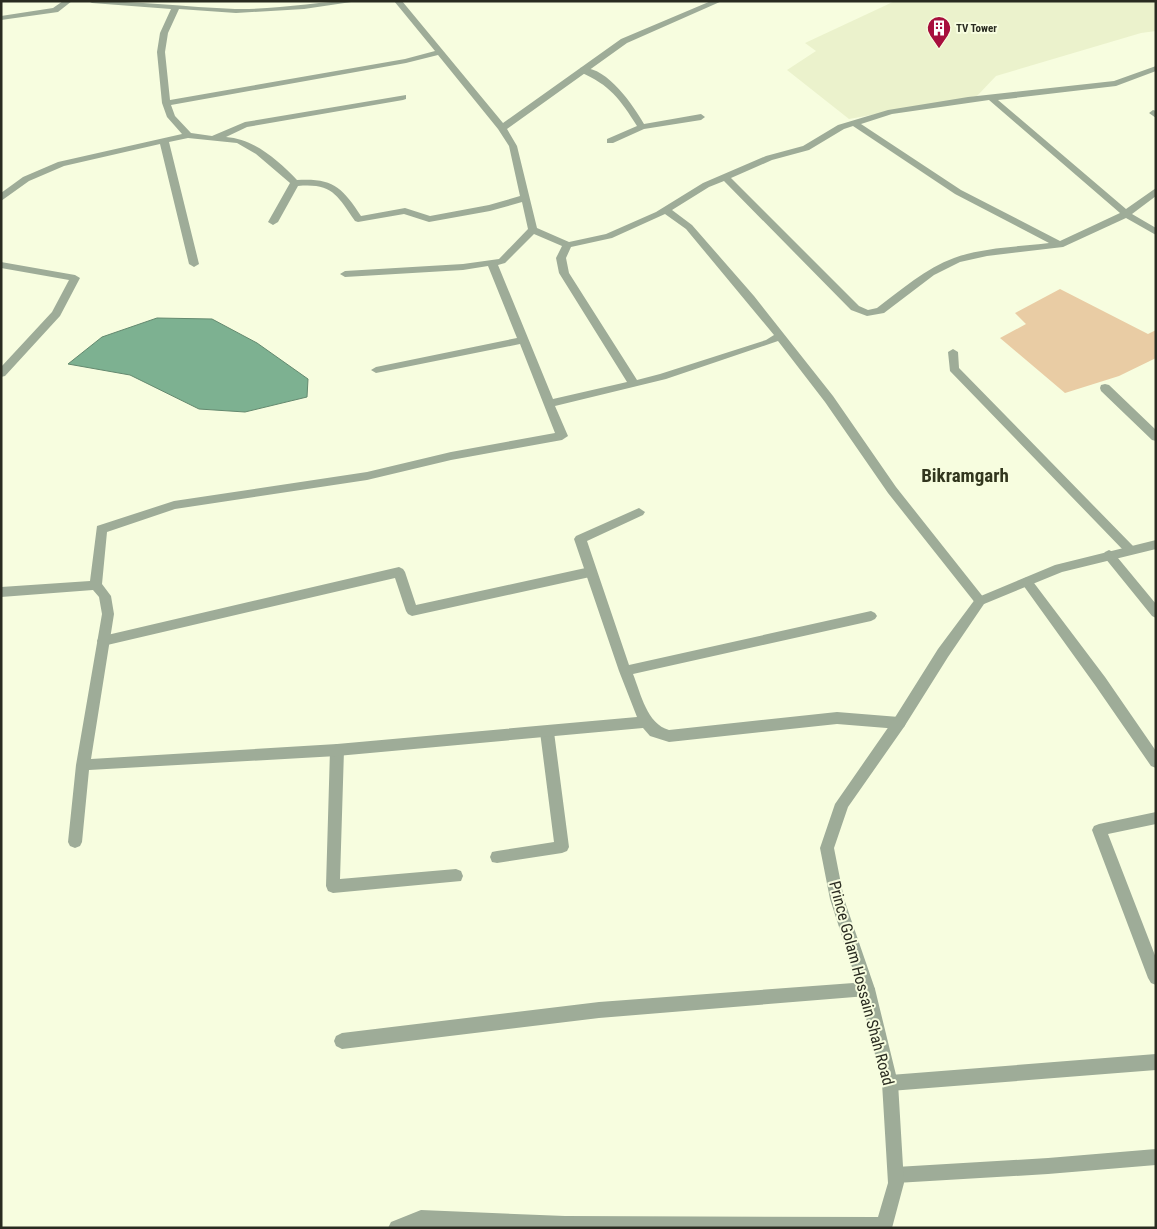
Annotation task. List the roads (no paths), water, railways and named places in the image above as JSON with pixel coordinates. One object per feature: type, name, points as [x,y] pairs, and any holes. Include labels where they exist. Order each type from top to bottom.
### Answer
[{"type":"street","points":[[1,18],[55,10],[68,1]]},
{"type":"street","points":[[92,1],[236,11],[304,7],[354,1]]},
{"type":"street","points":[[398,1],[502,128],[513,146],[533,230]]},
{"type":"street","points":[[502,128],[624,41],[718,1]]},
{"type":"street","points":[[176,7],[164,33],[161,52],[166,103],[171,117],[188,135],[203,140],[241,141],[282,169],[295,183]]},
{"type":"street","points":[[166,103],[406,61],[440,52]]},
{"type":"street","points":[[533,230],[568,245],[609,236],[666,210],[706,185],[769,158],[806,148],[841,127],[854,123],[891,112],[1116,83],[1156,68]]},
{"type":"street","points":[[584,70],[603,78],[616,88],[642,127]]},
{"type":"street","points":[[214,139],[245,125],[403,97]]},
{"type":"street","points":[[991,98],[1126,214],[1156,232]]},
{"type":"street","points":[[610,141],[642,127],[701,117]]},
{"type":"street","points":[[854,123],[958,192],[1060,245]]},
{"type":"street","points":[[1,198],[26,180],[61,164],[188,135]]},
{"type":"street","points":[[164,140],[194,264]]},
{"type":"street","points":[[725,177],[855,308],[867,313],[880,311],[931,273],[957,260],[988,253],[1060,245],[1126,214],[1156,191]]},
{"type":"street","points":[[295,183],[314,181],[332,185],[347,202],[358,219],[405,211],[428,219],[490,208],[525,198]]},
{"type":"street","points":[[274,222],[295,183]]},
{"type":"street","points":[[666,210],[689,227],[750,298],[830,399],[892,490],[980,601],[1059,568],[1156,544]]},
{"type":"street","points":[[345,274],[463,267],[502,262],[533,230]]},
{"type":"street","points":[[568,245],[561,253],[560,261],[564,273],[634,384]]},
{"type":"street","points":[[75,842],[83,765],[102,641],[108,614],[105,596],[96,585],[102,529],[174,505],[367,476],[451,456],[562,436],[492,263]]},
{"type":"street","points":[[1,265],[75,278],[56,314],[1,374]]},
{"type":"street","points":[[549,404],[662,377],[770,342],[780,336]]},
{"type":"street","points":[[376,370],[524,340]]},
{"type":"street","points":[[953,352],[954,369],[1130,550]]},
{"type":"street","points":[[1105,388],[1156,437]]},
{"type":"street","points":[[639,512],[580,538],[625,671],[646,722],[655,732],[668,736],[837,718],[899,723]]},
{"type":"street","points":[[1109,555],[1156,613]]},
{"type":"street","points":[[102,641],[399,572],[412,611],[590,572]]},
{"type":"street","points":[[1027,582],[1100,681],[1156,762]]},
{"type":"street","points":[[1,592],[96,585]]},
{"type":"street","name":"Prince Golam Hossain Shah Road","points":[[397,1228],[421,1219],[546,1226],[884,1227],[896,1183],[890,1084],[867,989],[837,899],[827,848],[842,804],[899,723],[943,653],[980,601]]},
{"type":"street","points":[[625,671],[871,616]]},
{"type":"street","points":[[83,765],[337,750],[646,722]]},
{"type":"street","points":[[498,857],[562,847],[547,732]]},
{"type":"street","points":[[337,750],[333,886],[456,876]]},
{"type":"street","points":[[1156,818],[1099,830],[1156,978]]},
{"type":"street","points":[[342,1041],[599,1010],[867,989]]},
{"type":"street","points":[[890,1084],[1156,1062]]},
{"type":"street","points":[[896,1174],[1048,1166],[1156,1157]]},
{"type":"place","name":"TV Tower","points":[[939,49]]},
{"type":"district","name":"Bikramgarh","points":[[965,475]]}]
